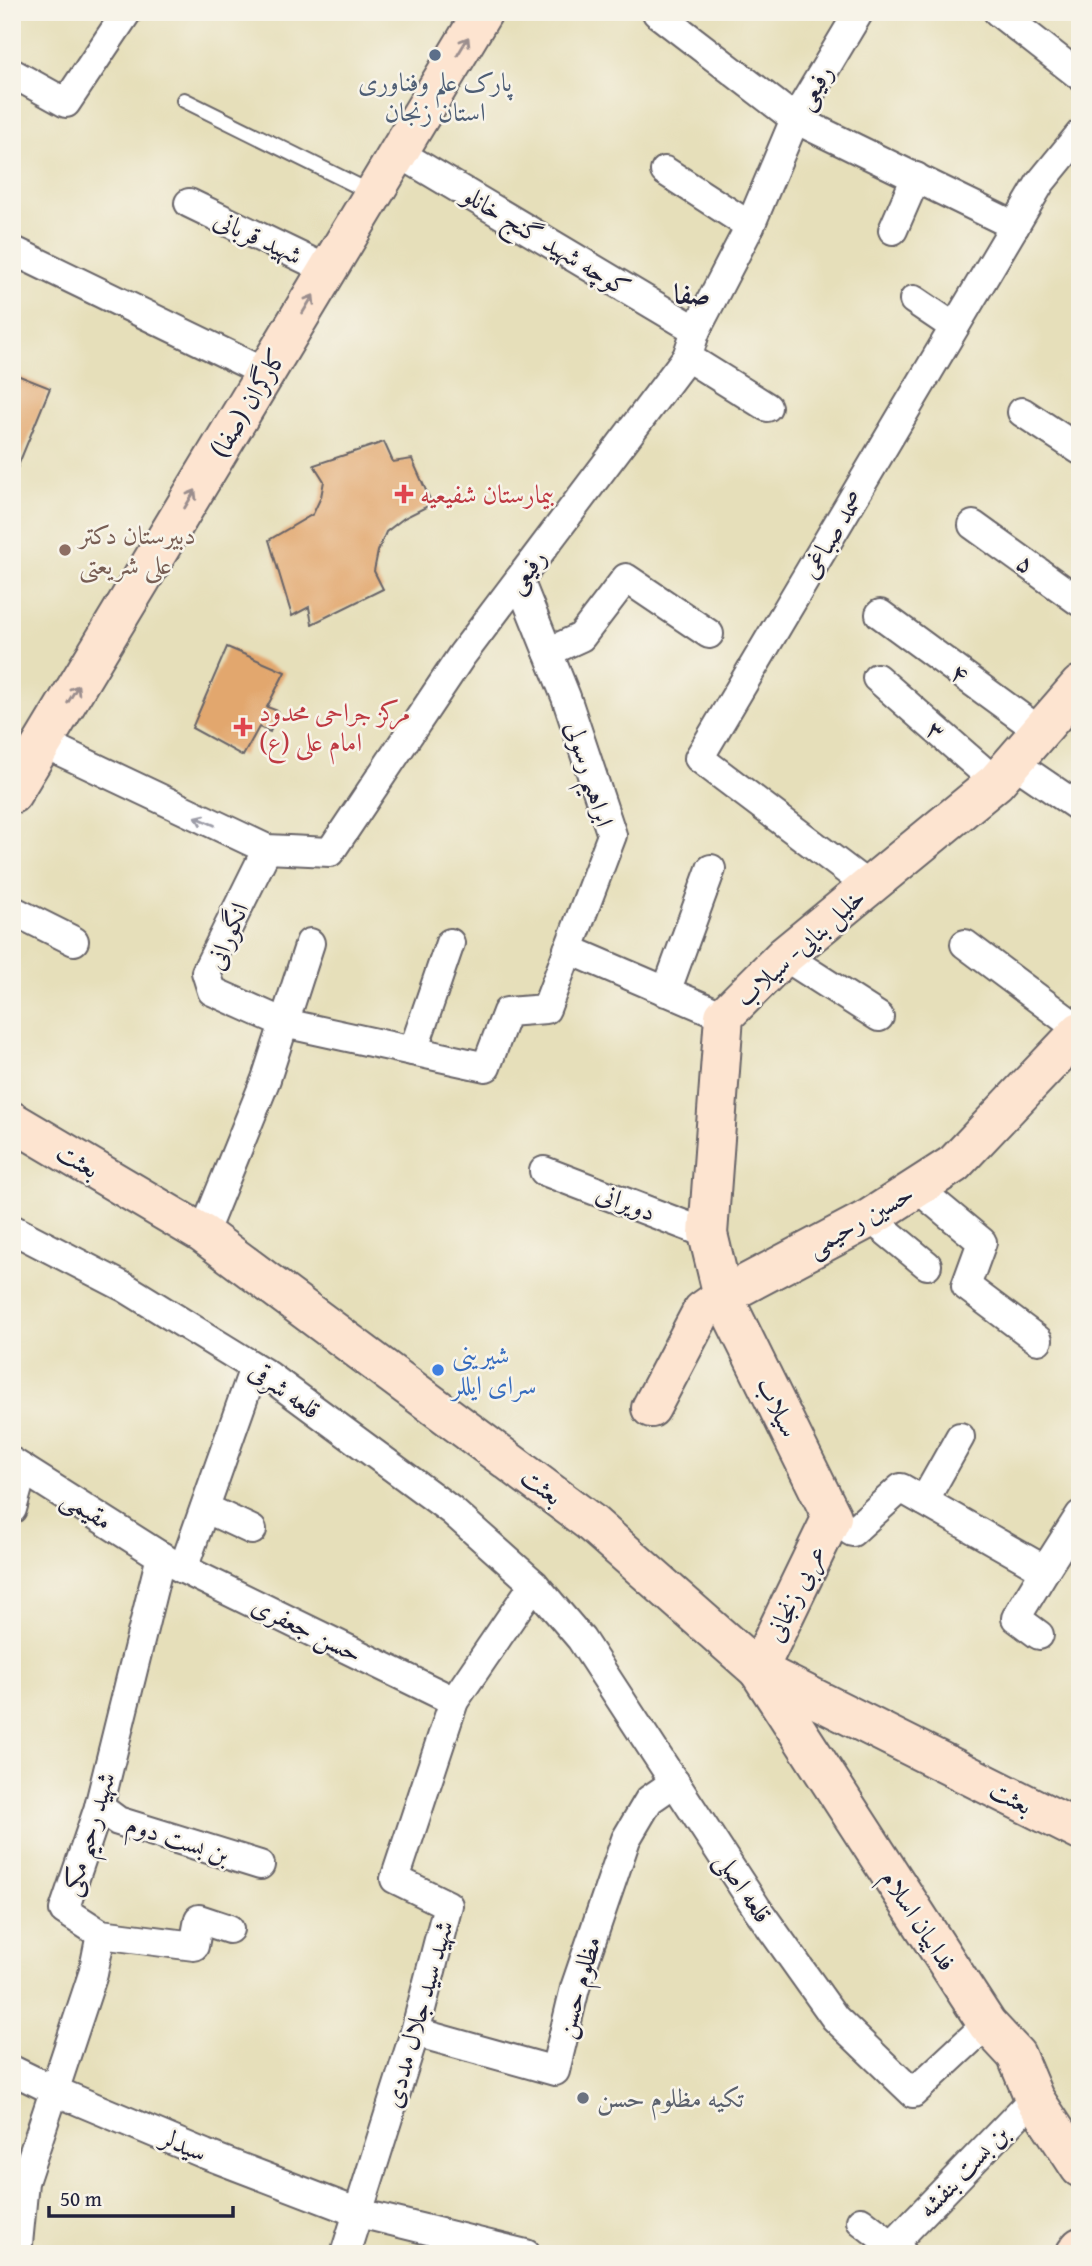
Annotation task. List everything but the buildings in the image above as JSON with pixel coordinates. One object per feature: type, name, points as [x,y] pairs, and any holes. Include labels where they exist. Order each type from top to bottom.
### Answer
[{"type":"main road","name":"کارگران (صفا)","points":[[12,794],[483,12]]},
{"type":"main road","name":"خلیل بنایی- سیلاب","points":[[723,1296],[708,1234],[724,1016],[784,956],[1005,773],[1080,685]]},
{"type":"main road","name":"حسین رحیمی","points":[[651,1408],[702,1311],[723,1296],[870,1218],[954,1164],[1077,1040]]},
{"type":"main road","name":"بعثت","points":[[12,1121],[203,1234],[590,1522],[758,1670],[1080,1831]]},
{"type":"main road","name":"سیلاب","points":[[723,1296],[832,1517]]},
{"type":"main road","name":"عربی زنجانی","points":[[758,1670],[832,1517]]},
{"type":"main road","name":"فداییان اسلام","points":[[758,1670],[987,2024],[1016,2055],[1034,2098],[1080,2168]]},
{"type":"main road","points":[[1074,2254],[1080,2247]]},
{"type":"street","points":[[12,73],[66,103],[127,12]]},
{"type":"street","name":"رفیعی","points":[[43,743],[267,849],[330,852],[462,655],[687,357],[696,330],[750,226],[795,119],[859,12]]},
{"type":"street","points":[[998,12],[1080,76]]},
{"type":"street","points":[[657,13],[795,119],[1014,226]]},
{"type":"street","name":"صمد صباغی","points":[[868,886],[699,758],[1040,183],[1080,134]]},
{"type":"street","name":"کوچه شهید گنج خانلو","points":[[399,153],[696,330]]},
{"type":"street","points":[[664,171],[750,226]]},
{"type":"street","points":[[894,230],[916,177]]},
{"type":"street","name":"شهید قربانی","points":[[188,203],[328,270]]},
{"type":"street","points":[[12,250],[266,373]]},
{"type":"street","points":[[914,300],[954,327]]},
{"type":"street","points":[[687,357],[766,407]]},
{"type":"street","points":[[1022,412],[1080,450]]},
{"type":"street","name":"۵","points":[[973,525],[1080,602]]},
{"type":"street","points":[[548,652],[581,637],[626,578],[709,634]]},
{"type":"street","name":"ابراهیم رسولی","points":[[519,580],[566,697],[611,835],[546,1009]]},
{"type":"street","name":"۴","points":[[880,614],[1041,732]]},
{"type":"street","name":"۳","points":[[877,678],[1005,773],[1080,808]]},
{"type":"street","name":"انگورانی","points":[[267,849],[206,972],[212,991],[284,1023],[486,1067],[508,1012],[546,1009]]},
{"type":"street","points":[[666,992],[711,869]]},
{"type":"street","points":[[12,910],[74,941]]},
{"type":"street","points":[[203,1234],[266,1079],[310,943]]},
{"type":"street","points":[[413,1051],[450,943]]},
{"type":"street","points":[[965,944],[1077,1040]]},
{"type":"street","points":[[568,949],[724,1016]]},
{"type":"street","points":[[784,956],[879,1017]]},
{"type":"street","name":"دویرانی","points":[[544,1171],[708,1234]]},
{"type":"street","points":[[917,1188],[982,1242],[966,1286],[1038,1340]]},
{"type":"street","points":[[870,1218],[927,1265]]},
{"type":"street","name":"قلعه شرقی","points":[[12,1229],[126,1288],[269,1376],[452,1511],[534,1584]]},
{"type":"street","name":"شهید رحیم مکی","points":[[18,2254],[24,2182],[93,1974],[101,1934],[64,1910],[99,1807],[172,1563],[205,1508],[254,1368]]},
{"type":"street","points":[[924,1501],[960,1437]]},
{"type":"street","points":[[12,1509],[18,1465]]},
{"type":"street","name":"مقیمی","points":[[18,1465],[172,1563]]},
{"type":"street","points":[[832,1517],[852,1532],[901,1488],[1045,1570]]},
{"type":"street","points":[[205,1508],[252,1530]]},
{"type":"street","points":[[1039,1635],[1016,1618],[1080,1515]]},
{"type":"street","name":"حسن جعفری","points":[[172,1563],[454,1700]]},
{"type":"street","name":"شهید سید جلال مددی","points":[[345,2254],[415,2032],[448,1905],[395,1879],[454,1700],[534,1584]]},
{"type":"street","name":"قلعه اصلی","points":[[534,1584],[581,1639],[756,1907],[835,2018],[913,2093],[987,2024]]},
{"type":"street","name":"مظلوم حسن","points":[[415,2032],[555,2071],[575,1988],[626,1839],[649,1800],[675,1782]]},
{"type":"street","name":"بن بست دوم","points":[[99,1807],[118,1821],[260,1865]]},
{"type":"street","points":[[101,1934],[194,1946],[199,1919],[229,1929]]},
{"type":"street","name":"سیدلر","points":[[12,2070],[205,2154],[359,2213],[526,2254]]},
{"type":"street","name":"بن بست بنفشه","points":[[861,2221],[898,2249],[1034,2098]]},
{"type":"lane","points":[[184,100],[374,194]]},
{"type":"place","name":"پارک علم وفناوری استان زنجان","points":[[435,55]]},
{"type":"place","name":"بیمارستان شفیعیه","points":[[404,494]]},
{"type":"place","name":"دبیرستان دکتر علی شریعتی","points":[[65,550]]},
{"type":"place","name":"مرکز جراحی محدود امام علی (ع)","points":[[243,727]]},
{"type":"place","name":"شیرینی سرای ایللر","points":[[438,1370]]},
{"type":"place","name":"تکیه مظلوم حسن","points":[[583,2098]]},
{"type":"district","name":"صفا","points":[[692,294]]}]
